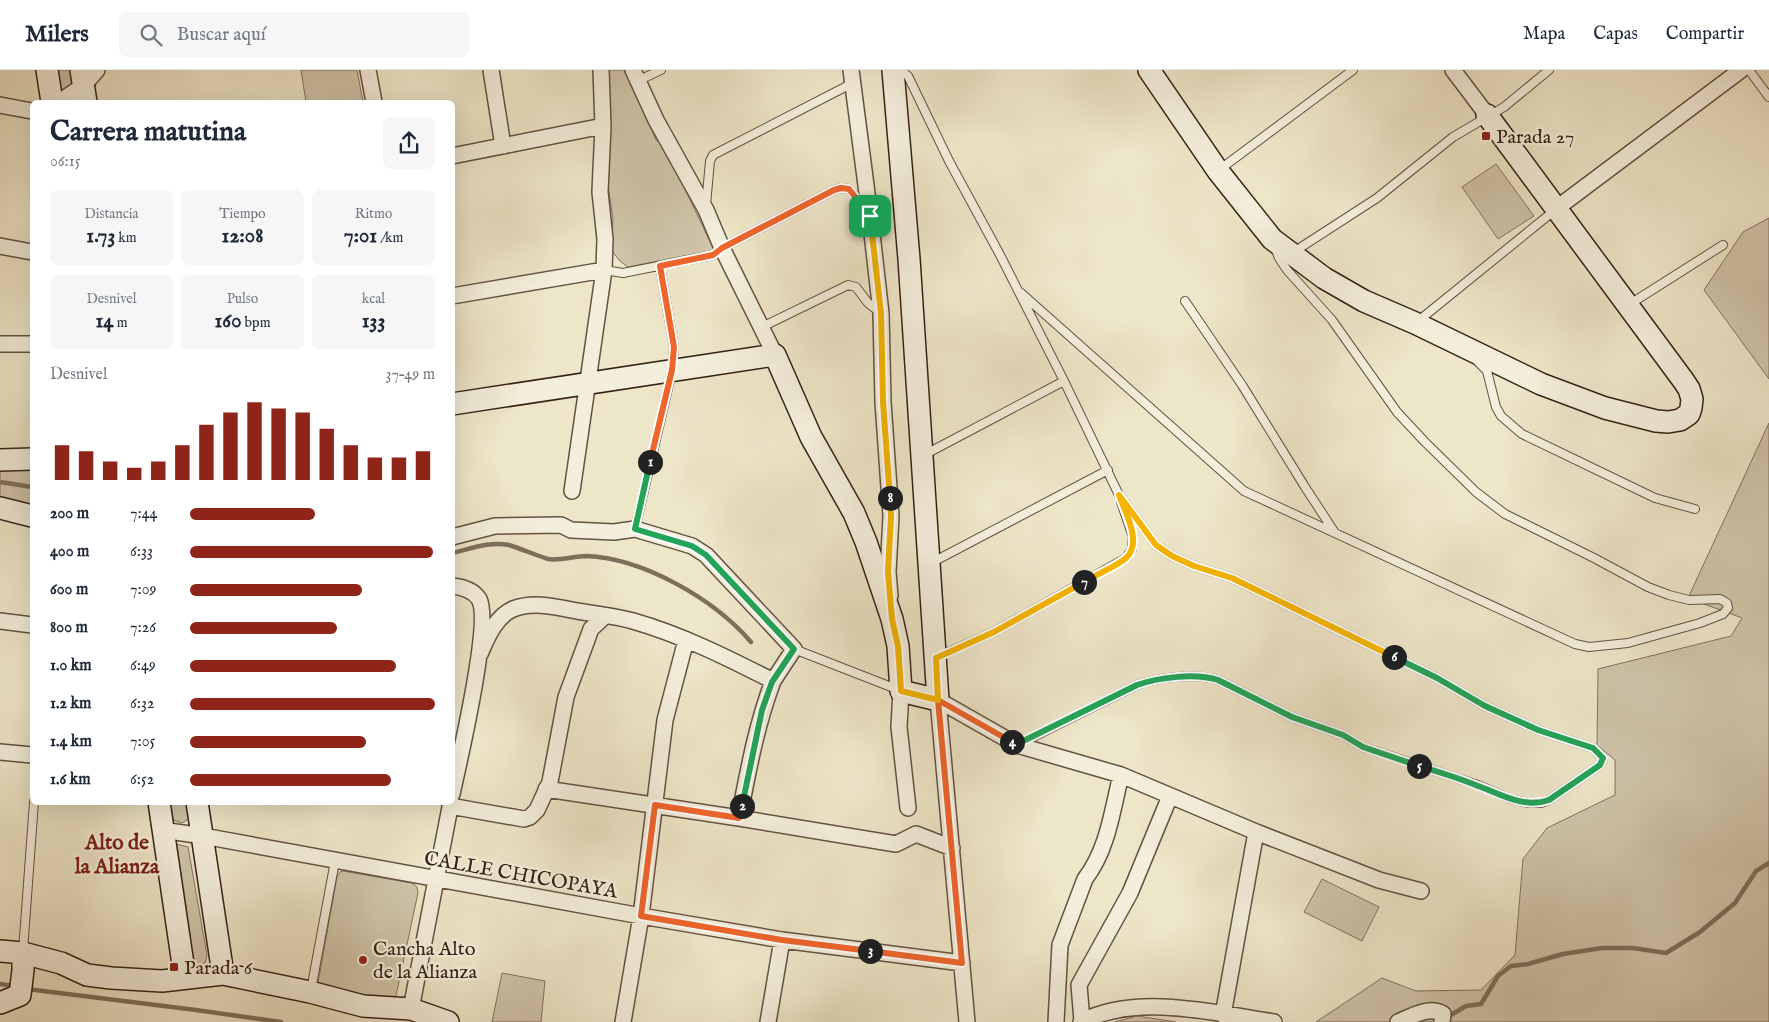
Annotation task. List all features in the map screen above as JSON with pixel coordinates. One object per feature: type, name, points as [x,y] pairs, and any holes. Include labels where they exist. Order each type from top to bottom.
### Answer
[{"type":"street","points":[[47,70],[75,90]]},
{"type":"street","points":[[368,70],[374,100]]},
{"type":"street","points":[[491,70],[503,146]]},
{"type":"street","points":[[572,491],[604,270],[605,239],[600,192],[603,126],[601,70]]},
{"type":"street","points":[[893,70],[910,269],[938,700],[967,1022]]},
{"type":"street","points":[[1153,71],[1218,170],[1272,239],[1324,278],[1348,292],[1541,384],[1604,408],[1656,421],[1680,420],[1692,408],[1689,390],[1557,208],[1453,70]]},
{"type":"street","points":[[1557,208],[1740,70]]},
{"type":"street","points":[[635,76],[661,129],[706,210],[722,248],[762,327],[812,437],[854,513],[866,542],[892,619],[898,646],[901,691],[899,727],[908,808]]},
{"type":"street","points":[[852,77],[881,313],[883,402],[891,516],[888,572],[892,619]]},
{"type":"street","points":[[0,105],[30,111]]},
{"type":"street","points":[[455,155],[603,126]]},
{"type":"street","points":[[0,246],[30,252]]},
{"type":"street","points":[[455,295],[604,270]]},
{"type":"street","points":[[0,344],[30,344]]},
{"type":"street","points":[[455,404],[775,355]]},
{"type":"street","points":[[0,460],[30,460]]},
{"type":"street","points":[[0,508],[30,516]]},
{"type":"street","points":[[455,536],[495,526],[560,525],[571,530],[614,532],[635,529],[692,546],[706,555],[794,649],[772,682],[762,710],[739,818]]},
{"type":"street","points":[[455,587],[471,590],[480,600],[482,615],[480,654],[455,781]]},
{"type":"street","points":[[480,654],[490,632],[499,620],[512,610],[532,605],[633,621],[713,650],[772,682]]},
{"type":"street","points":[[455,802],[524,819],[530,817],[537,810],[550,782],[566,697],[591,629],[605,616]]},
{"type":"street","points":[[0,621],[30,625]]},
{"type":"street","points":[[623,1022],[641,916],[665,720],[686,640]]},
{"type":"street","points":[[901,691],[938,700],[1017,744],[1121,775],[1256,832],[1380,880],[1420,890]]},
{"type":"street","points":[[0,752],[30,755]]},
{"type":"street","points":[[1056,1022],[1060,945],[1085,879],[1105,842],[1121,775]]},
{"type":"street","points":[[546,789],[896,844],[916,834],[952,848]]},
{"type":"street","points":[[1170,796],[1130,893],[1079,986],[1081,1022],[1116,1009],[1159,1006],[1274,1022]]},
{"type":"street","points":[[159,805],[185,978]]},
{"type":"street","points":[[198,805],[223,974]]},
{"type":"street","points":[[411,1009],[450,805]]},
{"type":"street","name":"CALLE CHICOPAYA","points":[[162,830],[782,940],[962,963]]},
{"type":"street","points":[[1223,1015],[1256,832]]},
{"type":"street","points":[[768,1022],[782,940]]},
{"type":"street","points":[[0,951],[23,962],[61,963],[87,975],[162,981],[223,974],[310,992],[363,1006],[411,1009],[448,1022]]},
{"type":"street","points":[[0,1003],[20,995],[23,962]]},
{"type":"street","points":[[1398,1022],[1427,1011],[1438,1011],[1442,1014],[1442,1022]]},
{"type":"lane","points":[[635,76],[661,70]]},
{"type":"lane","points":[[901,70],[908,76],[949,161],[999,253],[1064,381],[1108,470],[1119,495],[1133,537],[1132,549],[1126,558],[994,632],[936,658]]},
{"type":"lane","points":[[1218,170],[1353,70]]},
{"type":"lane","points":[[1291,254],[1377,198],[1453,136],[1504,107],[1549,70]]},
{"type":"lane","points":[[1749,70],[1769,97]]},
{"type":"lane","points":[[706,210],[710,161],[713,155],[852,77]]},
{"type":"lane","points":[[604,270],[623,274],[713,255],[722,248],[841,188],[849,189],[870,216]]},
{"type":"lane","points":[[1415,323],[1557,208]]},
{"type":"lane","points":[[1016,289],[1244,491],[1575,644],[1589,647],[1628,643],[1723,614],[1728,608],[1727,603],[1720,599],[1689,600],[1648,587],[1505,514],[1476,492],[1424,441],[1398,412],[1332,320],[1287,270],[1279,258],[1272,239]]},
{"type":"lane","points":[[1628,305],[1723,245]]},
{"type":"lane","points":[[635,529],[672,370],[674,347],[660,266]]},
{"type":"lane","points":[[762,327],[848,285],[856,287],[868,303],[881,313]]},
{"type":"lane","points":[[1185,301],[1242,385],[1335,533]]},
{"type":"lane","points":[[1462,346],[1487,371],[1496,407],[1509,425],[1522,434],[1656,498],[1695,509]]},
{"type":"lane","points":[[922,456],[1064,381]]},
{"type":"lane","points":[[929,564],[1108,470]]},
{"type":"lane","points":[[1017,744],[1137,685],[1149,681],[1196,676],[1218,680],[1292,717],[1343,735],[1363,747],[1478,785],[1511,799],[1528,803],[1541,803],[1549,800],[1600,765],[1603,758],[1593,748],[1538,730],[1485,706],[1437,678],[1232,578],[1194,566],[1172,556],[1156,545],[1119,495]]},
{"type":"lane","points":[[794,649],[901,691]]},
{"type":"lane","points":[[23,962],[34,805]]},
{"type":"lane","points":[[310,992],[335,861]]},
{"type":"shaded area","points":[[52,70],[72,70],[74,83],[66,91],[58,89]]},
{"type":"shaded area","points":[[301,70],[357,70],[363,100],[306,100]]},
{"type":"shaded area","points":[[606,70],[626,70],[656,140],[664,145],[714,250],[628,267],[611,250],[613,219],[607,179]]},
{"type":"shaded area","points":[[1496,164],[1534,216],[1498,239],[1462,187]]},
{"type":"shaded area","points":[[1769,218],[1769,379],[1704,290],[1743,232]]},
{"type":"shaded area","points":[[1769,423],[1769,1022],[1316,1022],[1382,978],[1416,991],[1481,990],[1515,955],[1523,859],[1547,828],[1615,795],[1615,760],[1597,745],[1598,669],[1731,636],[1742,618],[1688,598]]},
{"type":"shaded area","points":[[0,465],[30,466],[30,510],[0,503]]},
{"type":"shaded area","points":[[169,805],[190,805],[190,818],[182,823],[173,820]]},
{"type":"shaded area","points":[[172,843],[188,847],[207,955],[205,963],[202,965],[193,965]]},
{"type":"shaded area","points":[[343,871],[412,883],[417,887],[418,893],[395,1000],[390,1004],[318,983],[337,877]]},
{"type":"shaded area","points":[[1322,879],[1379,907],[1362,941],[1304,912]]},
{"type":"shaded area","points":[[502,973],[545,981],[541,1022],[492,1022]]},
{"type":"shaded area","points":[[1137,1016],[1176,1022],[1115,1022]]},
{"type":"waterway","points":[[0,482],[30,487]]},
{"type":"waterway","points":[[455,552],[480,546],[502,544],[548,559],[586,556],[631,564],[654,573],[698,596],[736,626],[751,642]]},
{"type":"waterway","points":[[1446,1018],[1466,1006],[1481,1004],[1498,976],[1511,966],[1528,964],[1563,954],[1602,948],[1633,948],[1666,953],[1700,932],[1735,903],[1756,871],[1769,863]]},
{"type":"waterway","points":[[0,984],[14,986]]},
{"type":"waterway","points":[[27,989],[281,1022]]},
{"type":"place","name":"Parada 27","points":[[1486,136]]},
{"type":"place","name":"Cancha Alto de la Alianza","points":[[363,960]]},
{"type":"place","name":"Parada 6","points":[[174,967]]},
{"type":"district","name":"Alto de la Alianza","points":[[117,854]]},
{"type":"route","points":[[870,216],[849,189],[841,188],[722,248],[713,255],[660,266],[674,347],[672,370],[635,529],[692,546],[706,555],[794,649],[772,682],[762,710],[739,818],[655,805],[641,916],[782,940],[962,963],[938,700],[1017,744],[1137,685],[1149,681],[1196,676],[1208,677],[1218,680],[1292,717],[1343,735],[1363,747],[1478,785],[1511,799],[1528,803],[1541,803],[1549,800],[1600,765],[1603,758],[1593,748],[1538,730],[1485,706],[1437,678],[1232,578],[1194,566],[1172,556],[1156,545],[1119,495],[1133,537],[1132,549],[1126,558],[994,632],[936,658],[938,700],[901,691],[898,646],[892,619],[888,572],[891,516],[883,402],[881,313],[870,216]]}]
